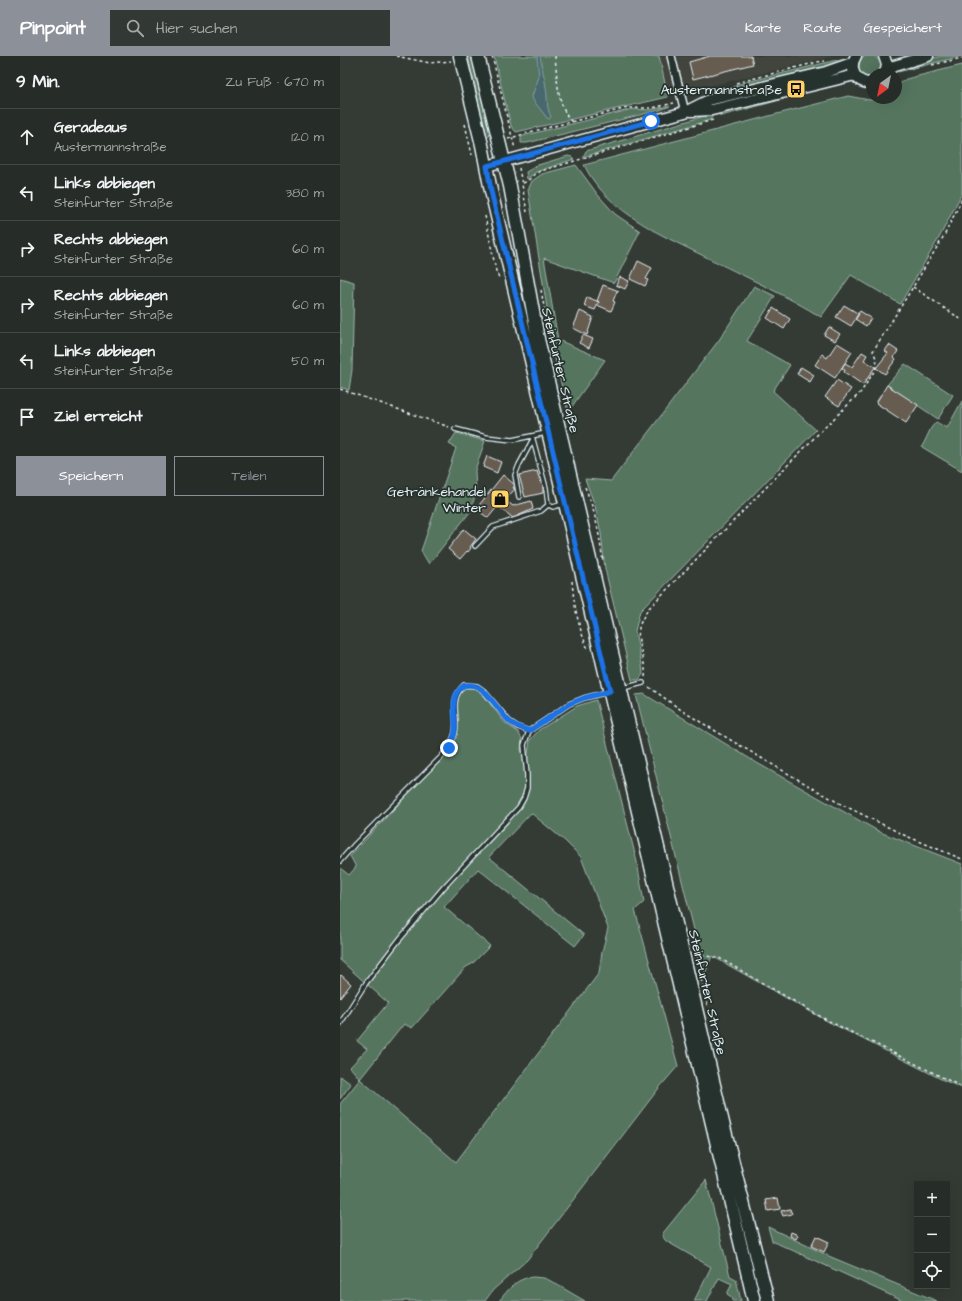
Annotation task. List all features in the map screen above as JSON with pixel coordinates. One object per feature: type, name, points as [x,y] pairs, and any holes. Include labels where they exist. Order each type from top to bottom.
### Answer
[{"type":"main road","name":"Steinfurter Straße","points":[[478,56],[510,186],[538,339],[615,690],[754,1301]]},
{"type":"main road","points":[[886,68],[887,62],[884,56],[890,56]]},
{"type":"main road","points":[[891,68],[928,56]]},
{"type":"main road","name":"Steinfurter Straße","points":[[457,59],[487,166],[491,191],[566,503],[615,690],[768,1301]]},
{"type":"main road","points":[[487,166],[684,112],[709,100],[826,72],[854,60],[855,75],[863,82],[866,82]]},
{"type":"main road","points":[[684,112],[712,110],[855,75]]},
{"type":"street","points":[[671,56],[684,112]]},
{"type":"lane","name":"Steinfurter Straße","points":[[455,429],[486,437],[512,440],[533,438],[549,432]]},
{"type":"lane","points":[[519,497],[515,475],[533,438]]},
{"type":"lane","points":[[533,438],[545,483],[548,505]]},
{"type":"lane","points":[[475,546],[493,527],[541,510],[548,505],[553,506],[566,503]]},
{"type":"lane","points":[[340,1024],[366,982],[399,940],[444,887],[519,807],[527,788],[524,745],[529,731],[569,704],[584,698],[643,683]]},
{"type":"lane","points":[[340,861],[449,748],[455,731],[454,703],[459,690],[464,685],[471,684],[477,686],[484,691],[509,721],[518,727],[529,731]]},
{"type":"path","points":[[396,56],[433,63],[457,59]]},
{"type":"path","points":[[449,56],[457,59]]},
{"type":"path","points":[[555,56],[561,99],[565,114],[572,122]]},
{"type":"path","points":[[732,86],[738,81],[817,62],[827,61]]},
{"type":"path","points":[[512,138],[530,132],[627,108],[652,108],[682,101]]},
{"type":"path","points":[[464,119],[472,155]]},
{"type":"path","points":[[522,183],[527,182],[532,176],[541,171],[714,120]]},
{"type":"path","points":[[962,199],[913,287],[873,351],[877,364],[862,392],[816,436],[649,608],[642,618],[638,630],[646,673],[643,683],[684,712],[838,802],[904,835],[962,859]]},
{"type":"path","points":[[913,287],[962,320]]},
{"type":"path","points":[[340,389],[455,429]]},
{"type":"path","points":[[696,959],[706,956],[719,958],[826,1019],[962,1087]]},
{"type":"shaded area","points":[[569,56],[834,56],[583,117]]},
{"type":"green space","points":[[468,56],[473,56],[491,135],[487,137]]},
{"type":"green space","points":[[494,56],[659,56],[668,97],[516,132],[511,126]]},
{"type":"green space","points":[[864,56],[875,56],[881,63],[881,68],[866,68],[866,76],[864,76],[859,70],[859,61]]},
{"type":"green space","points":[[941,56],[962,56],[902,71],[902,68],[901,68],[916,62]]},
{"type":"green space","points":[[841,59],[840,63],[720,94],[739,84]]},
{"type":"green space","points":[[962,65],[962,193],[939,238],[900,304],[851,275],[821,317],[782,295],[641,223],[608,197],[595,182],[584,165],[848,96],[866,99],[866,104],[902,104],[902,82],[906,79]]},
{"type":"green space","points":[[784,98],[721,116],[718,114],[752,102]]},
{"type":"green space","points":[[670,106],[660,110],[527,143],[521,143],[521,137],[526,135],[631,109],[649,110]]},
{"type":"green space","points":[[711,114],[712,117],[710,120],[583,157],[586,151]]},
{"type":"green space","points":[[568,156],[574,159],[536,172],[527,179],[526,172],[538,165]]},
{"type":"green space","points":[[576,165],[598,195],[615,214],[640,231],[614,283],[544,258],[558,340],[605,360],[568,412],[546,321],[547,308],[528,190],[532,181],[542,174]]},
{"type":"green space","points":[[340,278],[354,282],[352,370],[349,390],[340,387]]},
{"type":"green space","points":[[754,286],[775,296],[747,341],[790,365],[773,391],[816,430],[640,611],[635,631],[643,674],[639,680],[632,680],[605,569],[601,533],[595,506],[585,479],[611,481],[719,340]]},
{"type":"green space","points":[[905,364],[953,395],[938,419],[887,385]]},
{"type":"green space","points":[[962,401],[962,471],[922,447],[931,428],[936,422],[947,428]]},
{"type":"green space","points":[[456,433],[485,441],[475,470],[476,493],[470,512],[429,564],[421,551],[456,448],[449,444]]},
{"type":"green space","points":[[465,688],[475,688],[484,696],[505,723],[518,732],[522,739],[521,750],[527,761],[530,740],[539,730],[577,706],[596,700],[637,862],[644,902],[635,910],[678,1066],[659,1088],[527,1260],[493,1290],[485,1301],[340,1301],[340,1104],[360,1079],[350,1067],[367,1049],[357,1041],[388,1003],[340,960],[340,868],[349,875],[356,867],[350,856],[451,748],[457,732],[457,697]],"holes":[[[531,813],[565,841],[581,857],[608,928],[599,973],[456,1162],[360,1079],[404,1024],[412,1028],[466,967],[472,964],[490,946],[444,907],[478,869],[575,946],[584,935],[489,857]]]},
{"type":"green space","points":[[644,694],[757,763],[880,832],[962,864],[962,1088],[943,1080],[827,1021],[712,956],[705,974],[636,695]]},
{"type":"green space","points":[[340,1076],[351,1084],[340,1099]]},
{"type":"green space","points":[[706,1180],[730,1276],[736,1279],[741,1301],[732,1301],[733,1298],[727,1294],[732,1284],[719,1278],[707,1301],[694,1301],[711,1267],[666,1241],[663,1237],[663,1233]]},
{"type":"green space","points":[[768,1227],[831,1257],[937,1301],[903,1301],[772,1241]]},
{"type":"green space","points":[[533,1277],[549,1280],[585,1301],[499,1301],[517,1282],[522,1279]]},
{"type":"water","points":[[537,56],[540,56],[545,80],[549,113],[551,117],[549,119],[533,100],[532,96],[539,77]]},
{"type":"building","points":[[710,56],[751,56],[753,64],[693,79],[689,62]]},
{"type":"building","points":[[638,261],[652,268],[646,279],[648,280],[645,286],[630,279]]},
{"type":"building","points":[[620,277],[629,281],[625,289],[616,285]]},
{"type":"building","points":[[603,285],[619,291],[617,291],[613,301],[615,302],[611,311],[597,305]]},
{"type":"building","points":[[587,297],[599,302],[595,310],[584,306]]},
{"type":"building","points":[[844,305],[859,314],[851,326],[836,317]]},
{"type":"building","points":[[773,308],[790,319],[784,329],[767,318]]},
{"type":"building","points":[[580,311],[593,317],[587,335],[573,328]]},
{"type":"building","points":[[860,311],[871,318],[866,326],[855,319]]},
{"type":"building","points":[[829,327],[840,334],[835,341],[824,335]]},
{"type":"building","points":[[583,335],[593,339],[589,348],[579,343]]},
{"type":"building","points":[[837,343],[852,352],[835,378],[815,365],[822,354],[827,358]]},
{"type":"building","points":[[889,345],[898,351],[894,357],[896,359],[885,374],[876,368],[888,353],[885,351]]},
{"type":"building","points":[[862,352],[867,355],[864,360],[875,367],[863,385],[844,372],[845,370],[842,368],[845,363],[852,367]]},
{"type":"building","points":[[801,367],[814,375],[810,382],[797,374]]},
{"type":"building","points":[[837,380],[851,389],[839,406],[825,397]]},
{"type":"building","points":[[887,385],[918,405],[906,423],[876,403]]},
{"type":"building","points":[[487,456],[501,462],[497,473],[483,467]]},
{"type":"building","points":[[537,471],[540,482],[543,482],[543,493],[525,497],[519,475]]},
{"type":"building","points":[[503,475],[515,485],[513,488],[515,489],[505,500],[513,506],[531,501],[533,509],[513,518],[498,506],[488,518],[476,509]]},
{"type":"building","points":[[464,529],[476,539],[468,552],[467,551],[460,559],[448,549]]},
{"type":"building","points":[[341,975],[351,984],[340,998],[340,976]]},
{"type":"building","points":[[778,1198],[780,1209],[768,1211],[766,1200]]},
{"type":"building","points":[[790,1209],[792,1214],[783,1216],[781,1211]]},
{"type":"building","points":[[791,1232],[798,1235],[796,1239],[790,1236]]},
{"type":"building","points":[[816,1236],[829,1242],[824,1252],[811,1246]]},
{"type":"place","name":"Austermannstraße","points":[[796,89]]},
{"type":"place","name":"Getränkehandel Winter","points":[[500,499]]},
{"type":"route","points":[[449,748],[455,731],[454,703],[459,690],[464,685],[471,684],[477,686],[484,691],[509,721],[518,727],[529,731],[569,704],[610,691],[491,191],[487,166],[651,121]]}]
